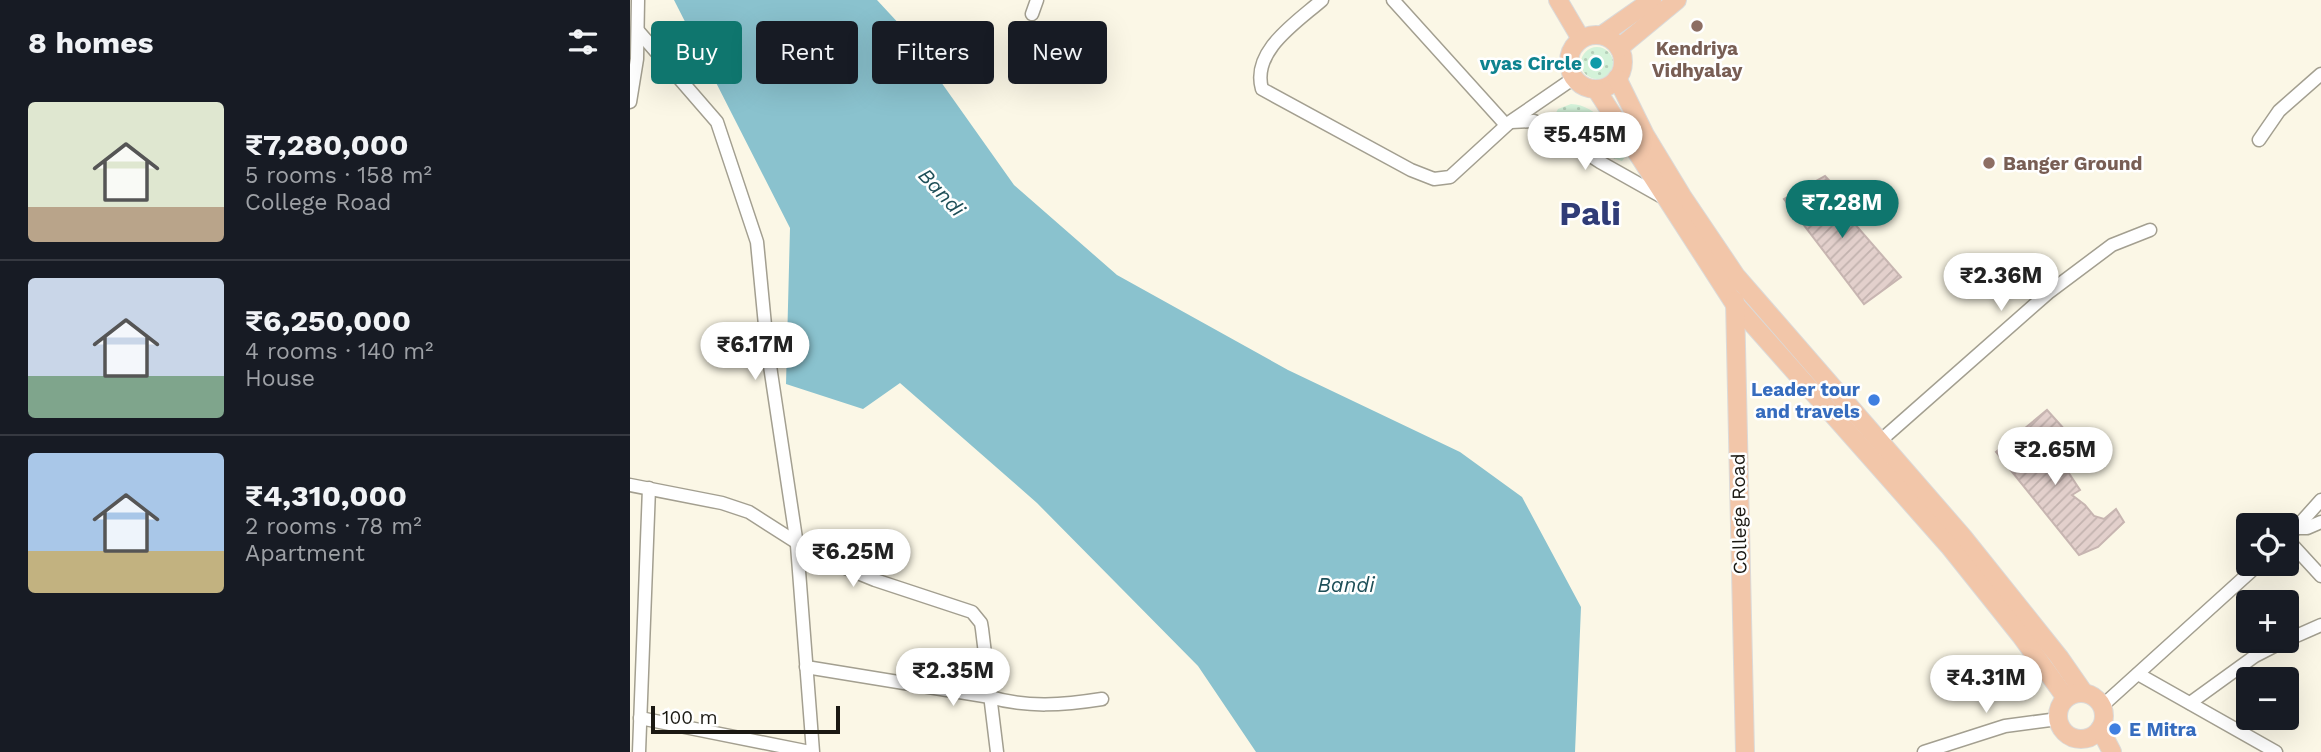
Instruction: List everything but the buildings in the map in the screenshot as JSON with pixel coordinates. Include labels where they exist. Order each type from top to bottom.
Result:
[{"type":"main road","points":[[1558,0],[1581,39]]},
{"type":"main road","points":[[1602,35],[1652,0]]},
{"type":"main road","points":[[1619,48],[1676,0]]},
{"type":"main road","points":[[1602,35],[1619,48],[1623,63],[1617,78],[1605,87],[1588,88],[1570,72],[1571,50],[1581,39],[1602,35]]},
{"type":"main road","points":[[1617,78],[1645,135],[1682,196],[1737,276],[1989,569],[2084,693]]},
{"type":"main road","points":[[1596,89],[1734,303],[1950,547],[2066,698]]},
{"type":"main road","name":"College Road","points":[[1737,276],[1734,303],[1745,752]]},
{"type":"main road","points":[[2094,739],[2103,722],[2102,706],[2091,695],[2084,693],[2066,698],[2061,704],[2058,719],[2065,732],[2072,737],[2094,739],[2112,752]]},
{"type":"street","points":[[630,102],[639,32],[638,0]]},
{"type":"street","points":[[1032,15],[1037,0]]},
{"type":"street","points":[[1321,0],[1278,39],[1268,52],[1258,75],[1262,89],[1411,170],[1434,179],[1450,177],[1508,123],[1574,78]]},
{"type":"street","points":[[1393,0],[1508,123]]},
{"type":"street","points":[[639,32],[717,122],[752,227],[760,260],[767,346],[797,545],[811,752],[640,718]]},
{"type":"street","points":[[2259,140],[2279,111],[2321,74]]},
{"type":"street","points":[[1508,123],[1534,121],[1667,199]]},
{"type":"street","points":[[1880,441],[2048,293],[2112,245],[2150,230]]},
{"type":"street","points":[[630,485],[722,503],[748,512],[821,558],[876,580],[972,612],[982,629],[997,752]]},
{"type":"street","points":[[639,752],[649,488]]},
{"type":"street","points":[[2299,527],[2321,500]]},
{"type":"street","points":[[2299,528],[2307,528],[2321,522]]},
{"type":"street","points":[[2299,551],[2321,576]]},
{"type":"street","points":[[2102,706],[2246,576]]},
{"type":"street","points":[[2299,635],[2321,625]]},
{"type":"street","points":[[2190,704],[2261,653]]},
{"type":"street","points":[[806,667],[990,697],[1009,703],[1058,704],[1102,699]]},
{"type":"street","points":[[2138,674],[2276,752]]},
{"type":"street","points":[[1924,752],[2005,726],[2058,719]]},
{"type":"green space","points":[[1597,47],[1608,52],[1613,63],[1608,74],[1597,79],[1586,74],[1581,63],[1586,52]]},
{"type":"green space","points":[[1571,104],[1589,109],[1604,121],[1629,152],[1622,161],[1552,120],[1558,109]]},
{"type":"water","name":"Bandi","points":[[674,0],[877,0],[896,21],[872,21],[872,84],[942,84],[1014,185],[1117,275],[1288,370],[1460,452],[1522,497],[1581,607],[1575,752],[1256,752],[1198,666],[1037,503],[900,383],[863,409],[786,384],[790,228],[717,84],[742,84],[742,21],[685,21]]},
{"type":"place","name":"Kendriya Vidhyalay","points":[[1697,26]]},
{"type":"place","name":"vyas Circle","points":[[1596,63]]},
{"type":"place","name":"Banger Ground","points":[[1989,163]]},
{"type":"place","name":"Leader tour and travels","points":[[1874,400]]},
{"type":"place","name":"E Mitra","points":[[2115,729]]},
{"type":"district","name":"Pali","points":[[1590,213]]}]
